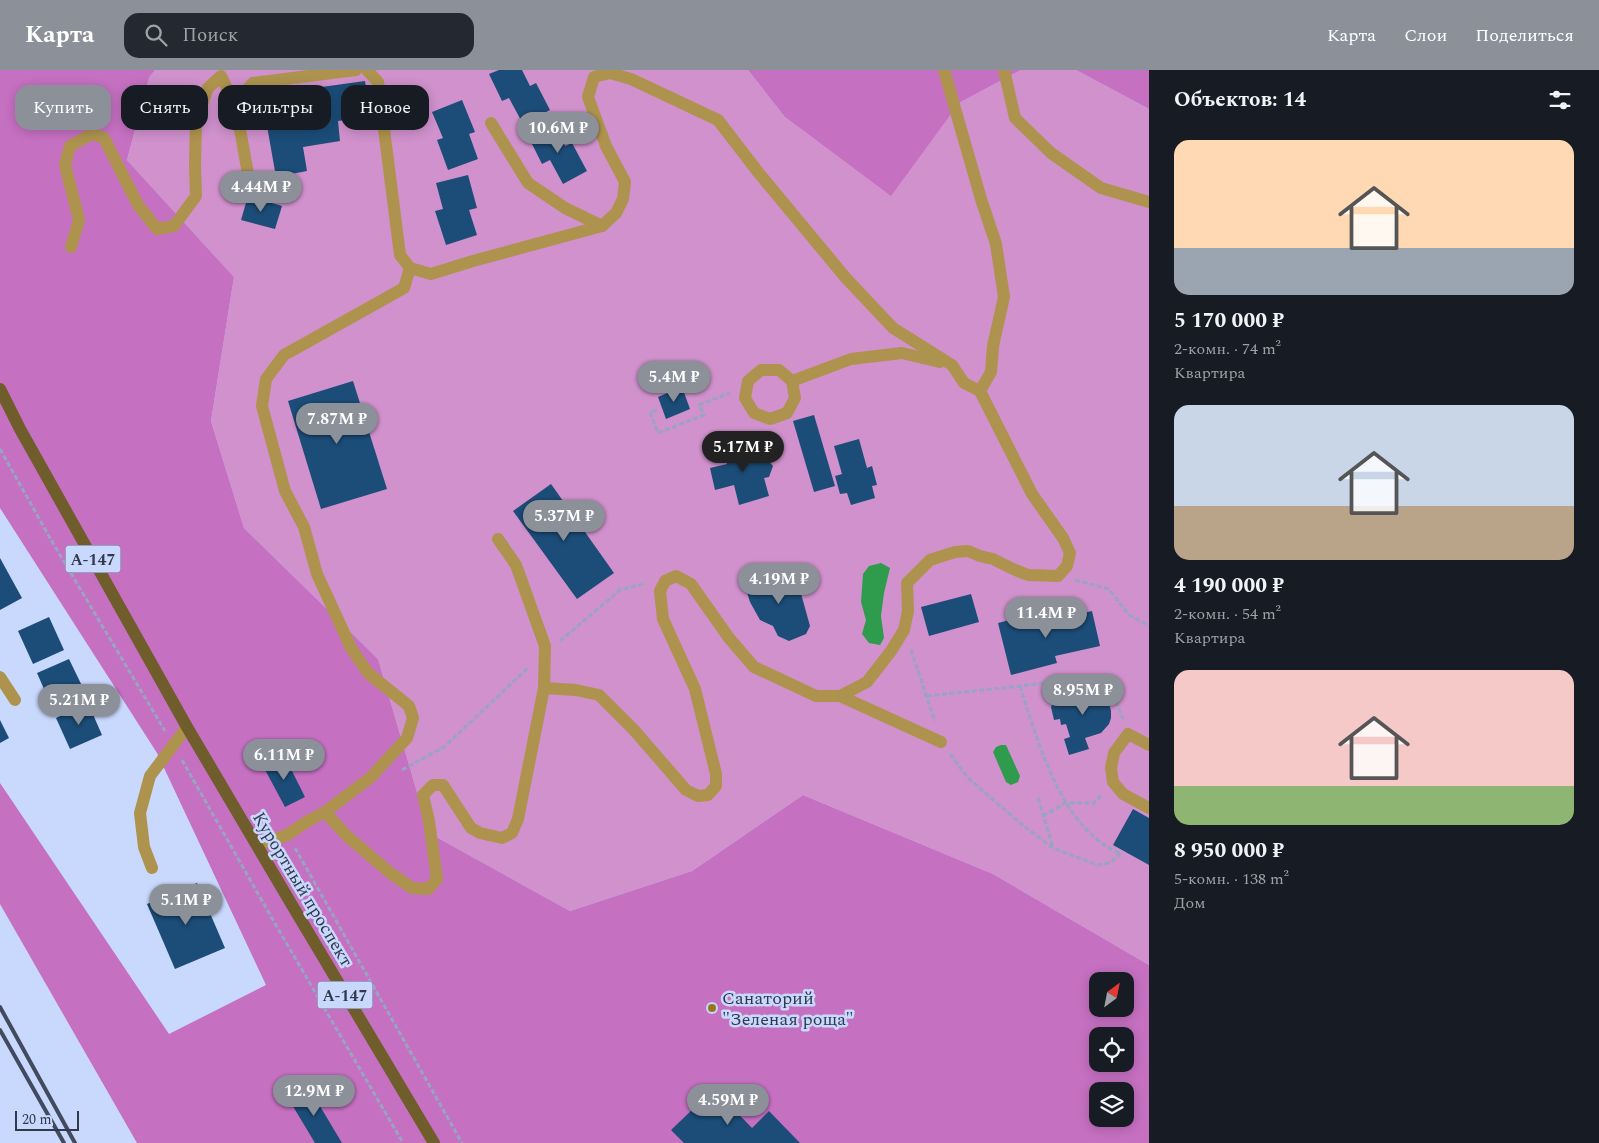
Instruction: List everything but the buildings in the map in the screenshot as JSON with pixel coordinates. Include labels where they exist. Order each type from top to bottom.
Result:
[{"type":"main road","name":"Курортный проспект","points":[[0,389],[20,429],[188,727],[434,1143]]},
{"type":"lane","points":[[251,85],[253,83],[356,70]]},
{"type":"lane","points":[[367,70],[378,82],[400,255],[410,268],[431,274],[602,226],[616,213],[623,199],[625,182],[606,146],[588,97],[594,77],[610,73],[631,78],[718,120],[758,172],[846,277],[893,328],[952,365],[964,383],[980,391],[1032,494],[1063,538],[1070,553],[1067,566],[1058,576],[1028,575],[993,559],[968,551],[955,552],[930,560],[907,583],[908,611],[904,630],[891,651],[867,682],[840,696]]},
{"type":"lane","points":[[944,70],[996,244],[1004,297],[993,346],[991,372],[980,391]]},
{"type":"lane","points":[[1004,70],[1015,118],[1051,153],[1101,188],[1149,202]]},
{"type":"lane","points":[[71,247],[79,220],[65,165],[70,146],[92,134],[104,138],[138,205],[157,229],[174,226],[196,196],[196,121],[208,88],[221,76],[225,85]]},
{"type":"lane","points":[[491,123],[528,184],[565,208],[602,226]]},
{"type":"lane","points":[[240,130],[250,185]]},
{"type":"lane","points":[[257,846],[287,835],[325,812],[370,778],[407,738],[413,718],[410,706],[368,673],[351,648],[317,574],[304,527],[285,491],[262,406],[266,379],[284,355],[404,288],[410,268]]},
{"type":"lane","points":[[792,381],[851,359],[902,352],[952,365]]},
{"type":"lane","points":[[761,370],[779,370],[792,381],[795,398],[786,413],[770,419],[754,413],[745,398],[748,381],[761,370]]},
{"type":"lane","points":[[325,812],[346,835],[389,872],[412,888],[428,889],[438,879],[423,795],[432,785],[443,785],[471,828],[480,833],[502,838],[512,833],[520,810],[544,688],[545,646],[516,565],[498,539]]},
{"type":"lane","points":[[544,688],[576,690],[599,695],[634,730],[686,790],[698,796],[708,795],[716,786],[716,774],[695,688],[663,619],[660,591],[665,581],[676,576],[691,584],[729,638],[754,667],[816,696],[840,696],[941,742]]},
{"type":"lane","points":[[0,677],[15,700]]},
{"type":"lane","points":[[152,868],[144,847],[140,813],[150,776],[188,727]]},
{"type":"lane","points":[[1149,745],[1128,734],[1114,753],[1110,768],[1113,782],[1123,794],[1149,808]]},
{"type":"path","points":[[657,410],[650,412],[658,433],[704,415],[699,405],[747,387]]},
{"type":"path","points":[[0,449],[59,553],[174,744],[403,1143]]},
{"type":"path","points":[[1058,576],[1108,589],[1128,614],[1149,626]]},
{"type":"path","points":[[401,770],[444,747],[545,653],[620,590],[648,583]]},
{"type":"path","points":[[904,630],[941,742],[968,778],[1020,823],[1053,848],[1097,865],[1110,863],[1121,853],[1095,837],[1084,827],[1065,803],[1038,743],[1020,686]]},
{"type":"path","points":[[927,696],[1091,676],[1105,683],[1112,691],[1128,734]]},
{"type":"path","points":[[1044,816],[1065,803],[1094,803],[1113,782]]},
{"type":"path","points":[[1038,798],[1053,848]]},
{"type":"path","points":[[287,835],[462,1143]]},
{"type":"shaded area","points":[[0,70],[155,70],[149,78],[147,85],[121,85],[121,130],[135,130],[127,160],[234,277],[211,421],[244,528],[378,659],[429,833],[570,911],[692,871],[803,795],[993,874],[1149,965],[1149,1143],[137,1143],[0,904],[0,783],[169,1034],[266,985],[157,753],[0,508]]},
{"type":"shaded area","points":[[155,70],[748,70],[784,116],[959,103],[1021,70],[1076,70],[1149,109],[1149,965],[993,874],[803,795],[692,871],[570,911],[429,833],[378,659],[244,528],[211,421],[234,277],[127,160],[135,130],[208,130],[208,85],[147,85],[149,78]]},
{"type":"shaded area","points":[[748,70],[1021,70],[959,103],[891,196],[784,116]]},
{"type":"shaded area","points":[[1076,70],[1149,70],[1149,109]]},
{"type":"shaded area","points":[[881,563],[890,568],[881,616],[884,638],[880,645],[869,643],[862,634],[866,620],[861,602],[863,574],[869,566]]},
{"type":"shaded area","points":[[1006,745],[1020,776],[1018,782],[1011,785],[1006,782],[993,752],[996,747]]},
{"type":"railway","points":[[0,1007],[75,1143]]},
{"type":"railway","points":[[0,1030],[64,1143]]},
{"type":"place","name":"Санаторий \"Зеленая роща\"","points":[[712,1008]]}]
